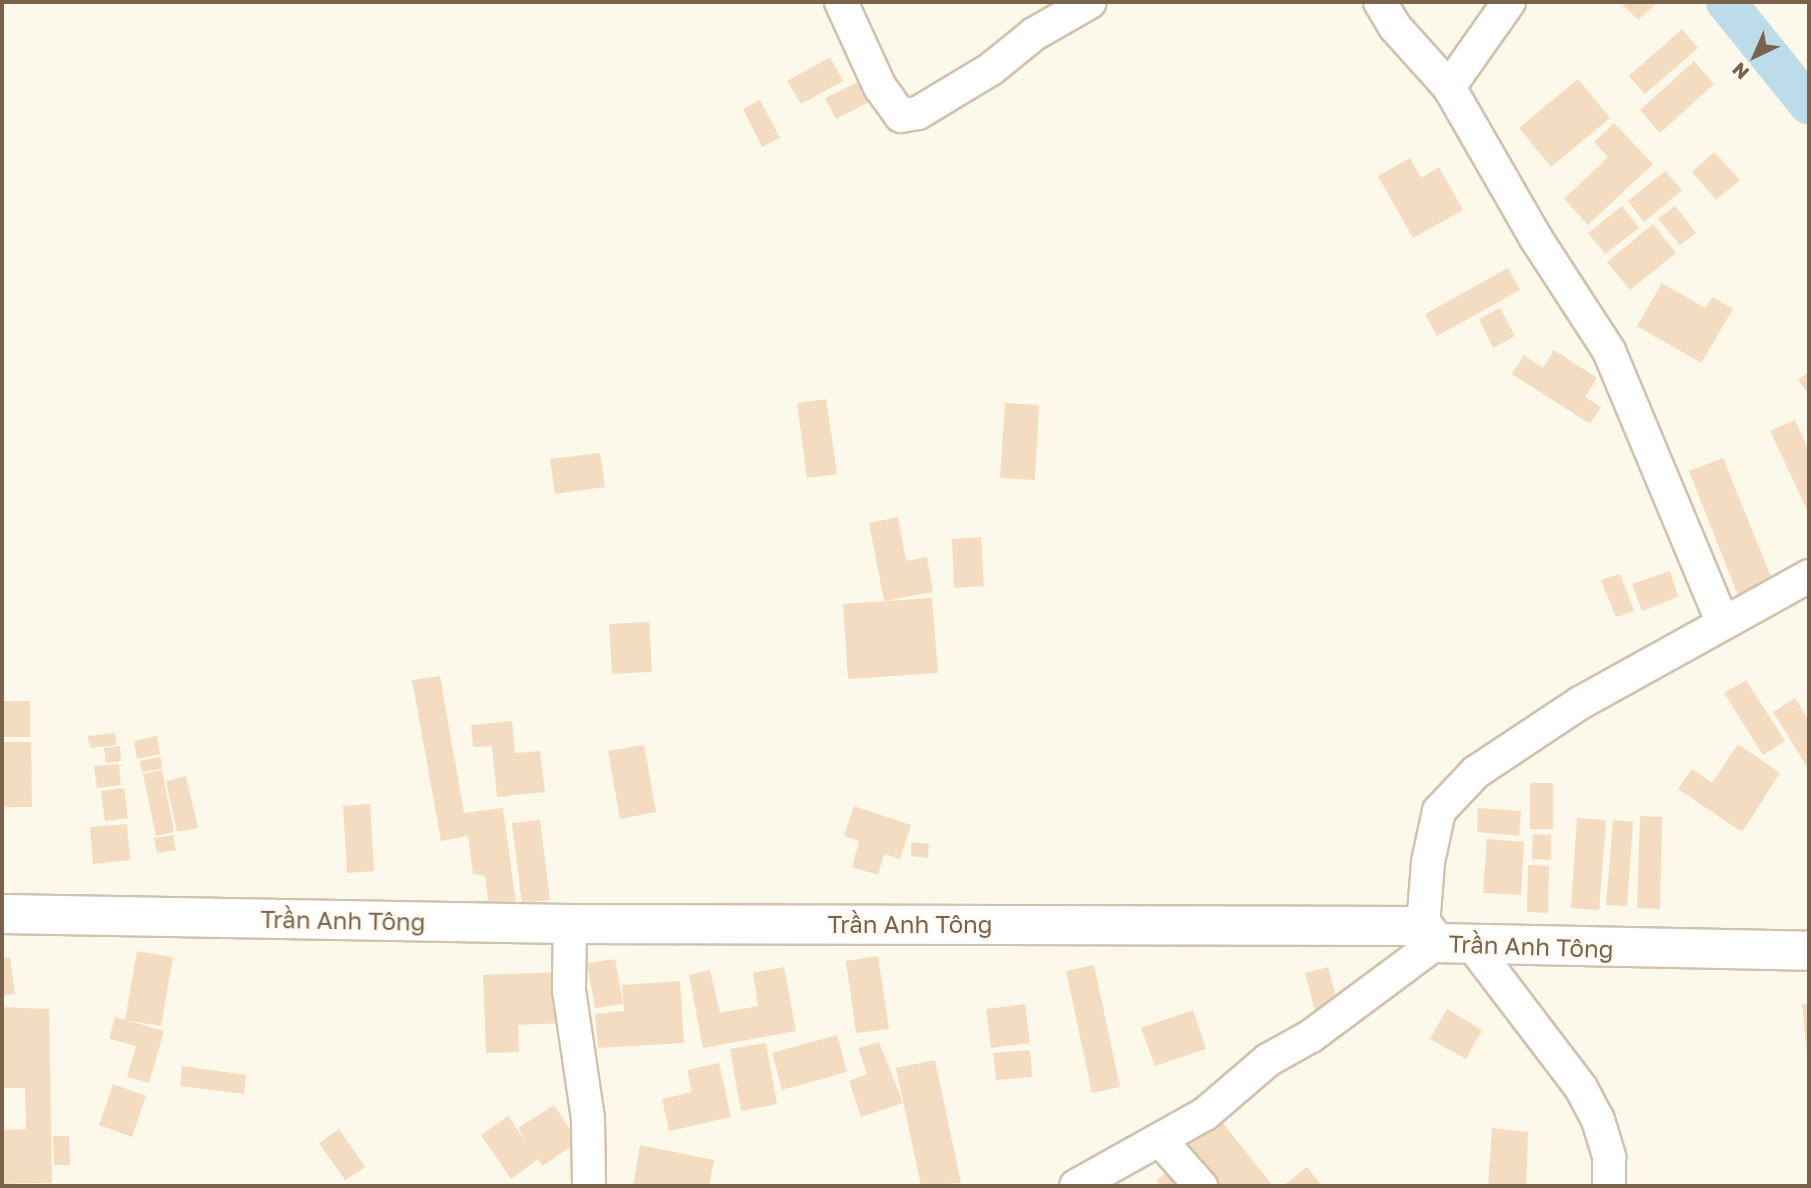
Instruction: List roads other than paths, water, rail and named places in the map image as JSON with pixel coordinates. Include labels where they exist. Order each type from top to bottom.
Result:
[{"type":"street","points":[[841,2],[880,87],[901,116],[918,113],[981,76],[1034,34],[1090,2]]},
{"type":"street","points":[[1380,2],[1395,27],[1449,87],[1537,240],[1609,351],[1723,623]]},
{"type":"street","points":[[1449,87],[1509,2]]},
{"type":"street","points":[[1609,1186],[1609,1157],[1598,1120],[1581,1088],[1444,938],[1428,862],[1439,811],[1476,772],[1580,703],[1809,576]]},
{"type":"street","name":"Trần Anh Tông","points":[[2,915],[1444,938],[1809,951]]},
{"type":"street","points":[[570,924],[569,990],[588,1119],[589,1186]]},
{"type":"street","points":[[1076,1186],[1205,1114],[1268,1060],[1311,1036],[1444,938]]},
{"type":"street","points":[[1160,1140],[1201,1186]]},
{"type":"waterway","points":[[1726,2],[1809,105]]}]
